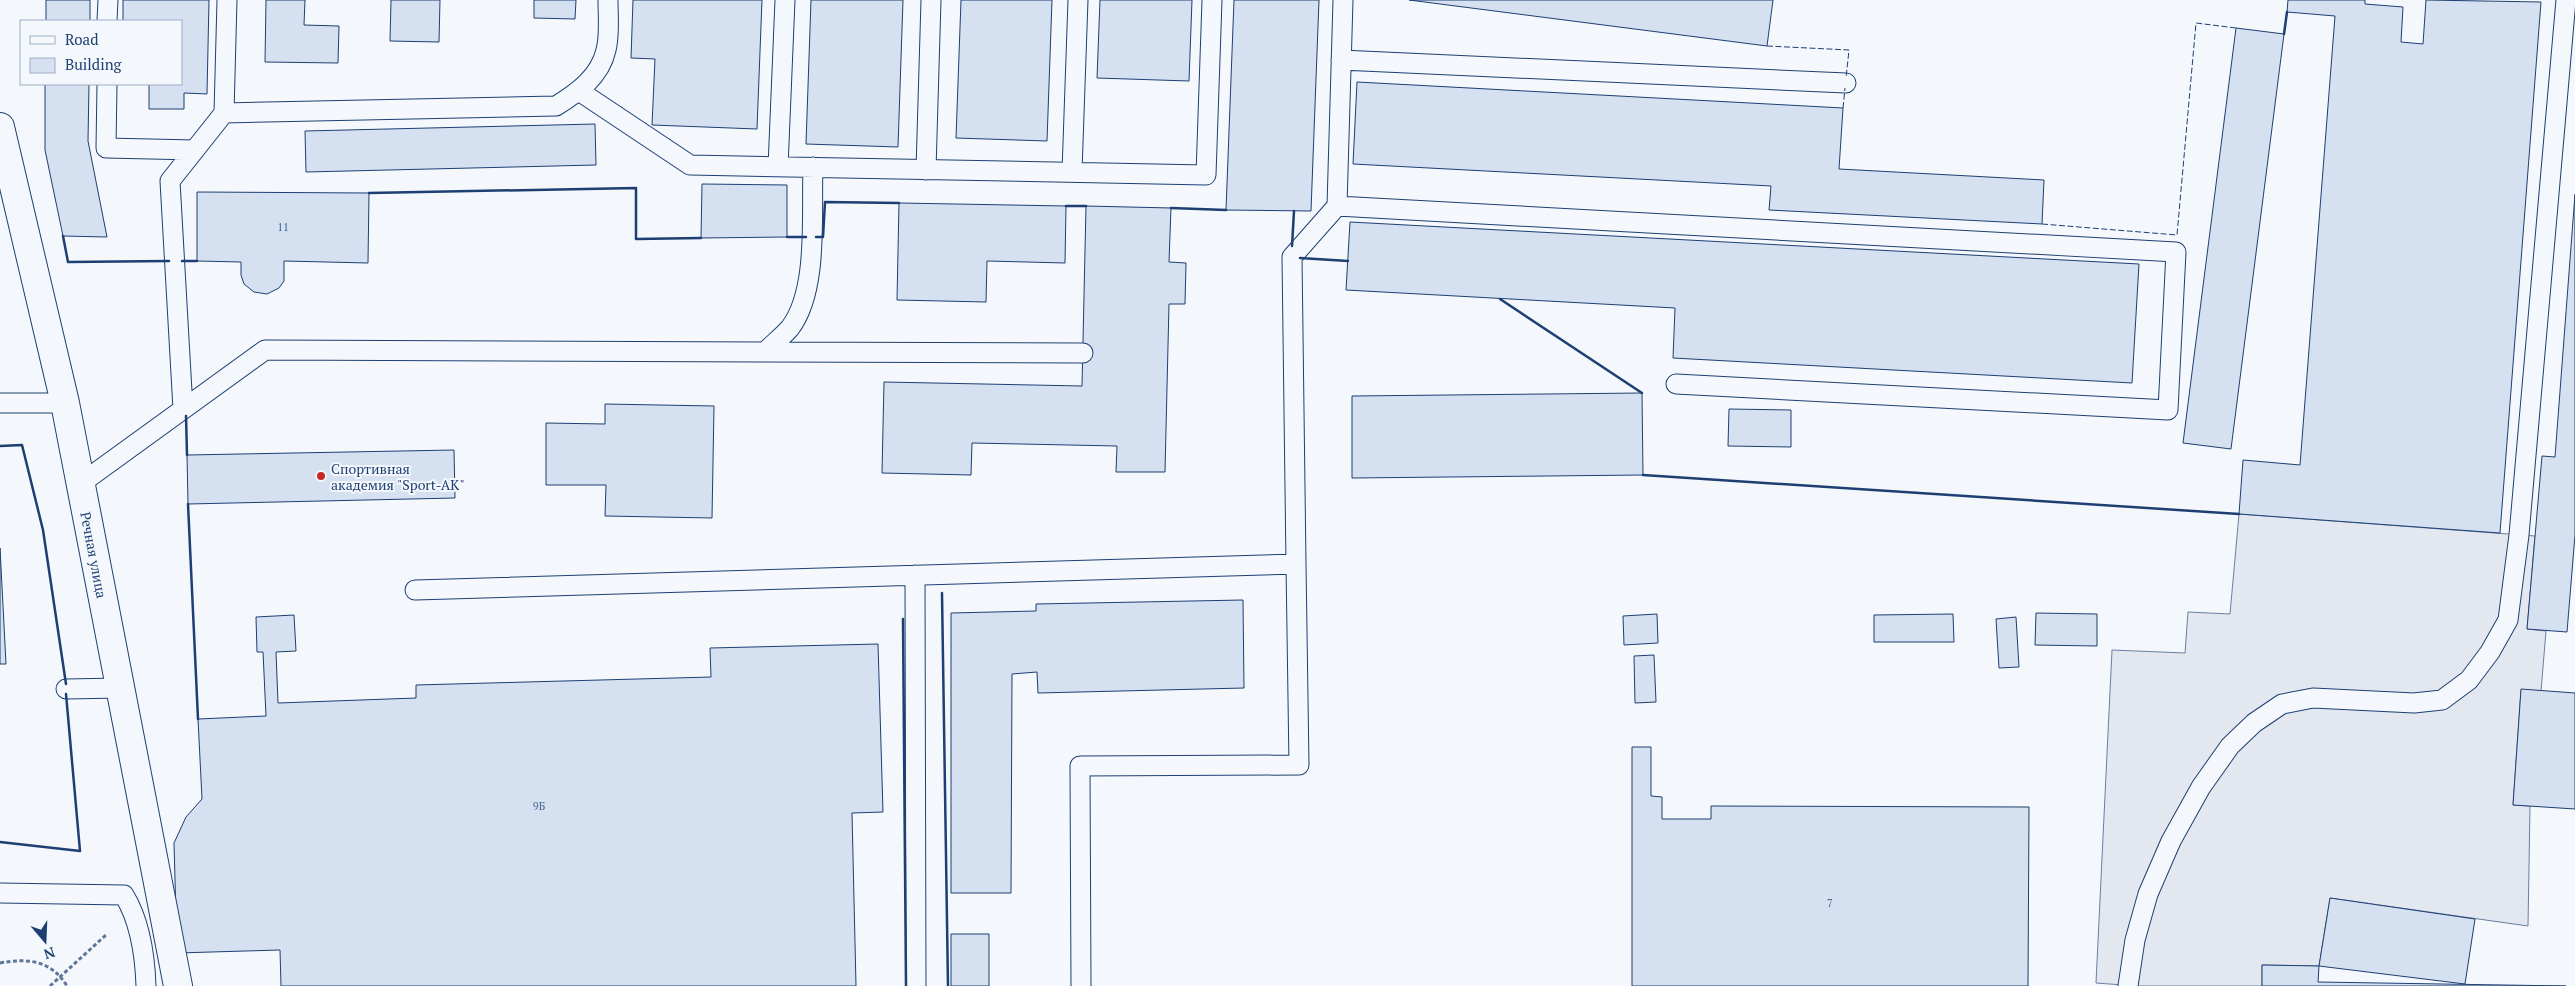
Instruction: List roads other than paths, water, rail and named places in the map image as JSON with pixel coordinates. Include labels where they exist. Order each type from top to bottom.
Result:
[{"type":"street","name":"Речная улица","points":[[0,127],[65,403],[178,986]]},
{"type":"lane","points":[[107,20],[108,0]]},
{"type":"lane","points":[[184,409],[170,181],[224,113],[227,0]]},
{"type":"lane","points":[[224,113],[556,106],[579,91],[596,73],[606,50],[608,0]]},
{"type":"lane","points":[[778,167],[785,0]]},
{"type":"lane","points":[[926,170],[932,0]]},
{"type":"lane","points":[[1072,172],[1078,0]]},
{"type":"lane","points":[[579,91],[690,164],[1206,175],[1212,0]]},
{"type":"lane","points":[[1082,986],[1080,766],[1299,765],[1292,257],[1337,206],[1343,0]]},
{"type":"lane","points":[[2128,986],[2135,940],[2148,894],[2171,841],[2201,787],[2230,746],[2248,729],[2282,704],[2312,698],[2414,703],[2442,700],[2469,680],[2490,652],[2508,620],[2519,535],[2566,0]]},
{"type":"lane","points":[[1341,60],[1846,83]]},
{"type":"lane","points":[[107,85],[106,148],[195,150]]},
{"type":"lane","points":[[765,352],[790,327],[800,307],[807,286],[812,167]]},
{"type":"lane","points":[[1337,206],[2176,252],[2168,410],[1676,384]]},
{"type":"lane","points":[[80,484],[265,350],[1083,353]]},
{"type":"lane","points":[[0,403],[65,403]]},
{"type":"lane","points":[[415,590],[1296,564]]},
{"type":"lane","points":[[915,575],[916,986]]},
{"type":"lane","points":[[66,689],[120,688]]},
{"type":"lane","points":[[0,893],[124,895],[134,910],[146,969],[146,986]]},
{"type":"place","name":"Спортивная академия \"Sport-AK\"","points":[[321,476]]}]
